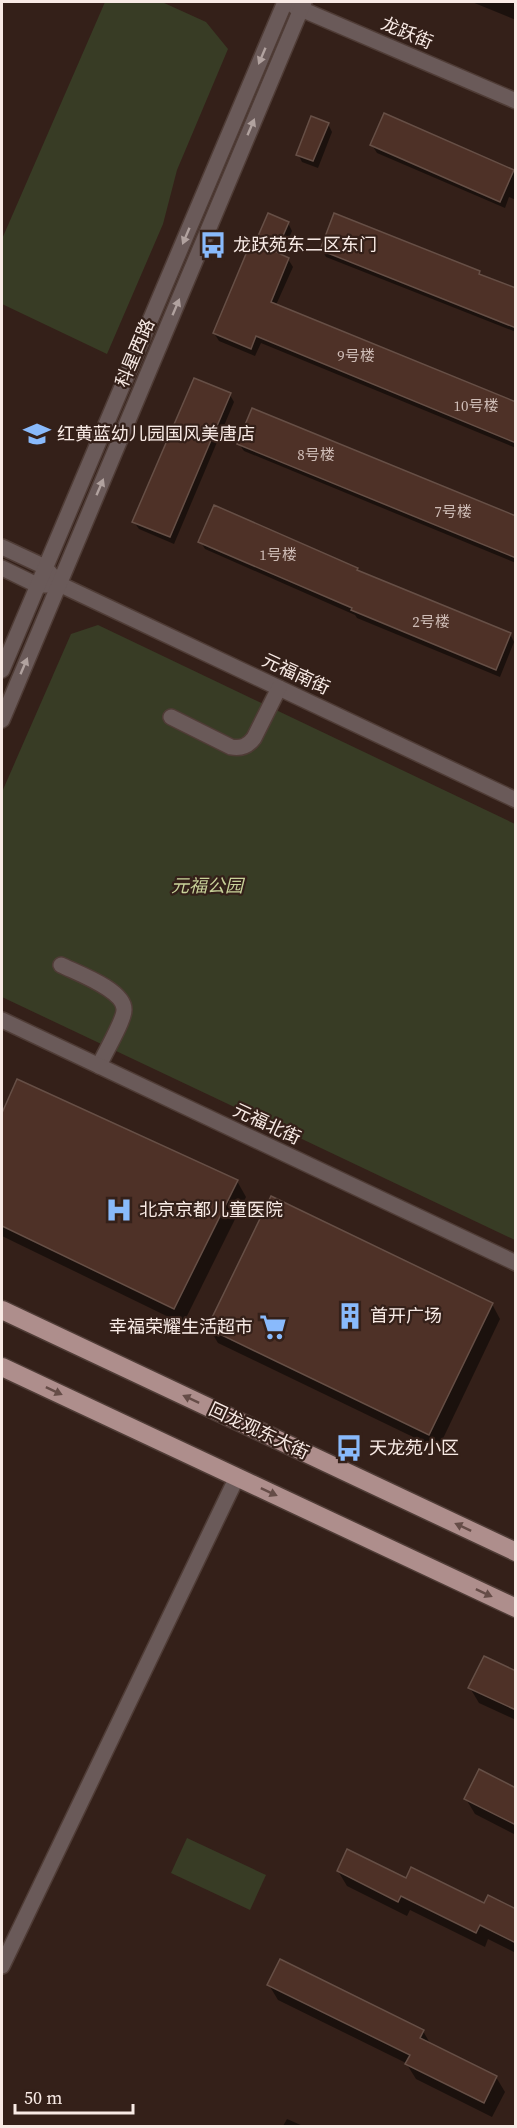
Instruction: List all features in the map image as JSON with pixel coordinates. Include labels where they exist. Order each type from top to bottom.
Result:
[{"type":"main road","name":"回龙观东大街","points":[[2,1310],[516,1552]]},
{"type":"main road","points":[[2,1366],[516,1608]]},
{"type":"street","name":"龙跃街","points":[[284,2],[303,5],[516,101]]},
{"type":"street","name":"科星西路","points":[[2,670],[284,2]]},
{"type":"street","name":"科星西路","points":[[2,720],[303,5]]},
{"type":"street","name":"元福南街","points":[[2,547],[45,567],[59,584],[516,800]]},
{"type":"street","name":"元福南街","points":[[2,568],[37,585],[59,584]]},
{"type":"street","points":[[171,717],[231,747],[240,748],[254,738],[279,688]]},
{"type":"street","points":[[61,964],[115,992],[123,1002],[123,1015],[99,1066]]},
{"type":"street","name":"元福北街","points":[[2,1020],[516,1263]]},
{"type":"street","points":[[2,1966],[237,1477]]},
{"type":"green space","points":[[105,2],[162,2],[206,22],[228,49],[177,170],[163,224],[107,354],[2,304],[2,239]]},
{"type":"green space","name":"元福公园","points":[[98,625],[515,824],[515,1240],[2,997],[2,792],[71,634]]},
{"type":"green space","points":[[187,1838],[266,1875],[250,1910],[171,1873]]},
{"type":"building","points":[[384,113],[514,170],[500,202],[370,145]]},
{"type":"building","points":[[311,116],[329,123],[313,161],[296,155]]},
{"type":"building","points":[[268,213],[289,222],[276,252],[289,258],[271,302],[516,402],[516,443],[256,336],[251,349],[213,333],[251,242],[255,243]]},
{"type":"building","points":[[334,213],[480,271],[479,274],[516,288],[516,328],[320,250]]},
{"type":"building","points":[[194,378],[231,393],[170,537],[132,522]]},
{"type":"building","points":[[252,408],[516,516],[516,558],[237,444]]},
{"type":"building","points":[[214,505],[358,568],[357,570],[511,633],[496,670],[351,610],[352,608],[198,542]]},
{"type":"building","name":"北京京都儿童医院","points":[[17,1079],[238,1180],[174,1309],[2,1226],[2,1113]]},
{"type":"building","name":"首开广场","points":[[271,1196],[493,1303],[429,1435],[207,1328]]},
{"type":"building","points":[[484,1656],[516,1671],[516,1710],[468,1688]]},
{"type":"building","points":[[479,1769],[516,1788],[516,1825],[464,1799]]},
{"type":"building","points":[[347,1849],[406,1878],[411,1867],[484,1903],[488,1895],[516,1909],[516,1943],[480,1925],[476,1933],[401,1896],[398,1902],[337,1871]]},
{"type":"building","points":[[280,1959],[424,2030],[420,2038],[497,2076],[484,2103],[405,2064],[410,2055],[267,1985]]},
{"type":"place","name":"龙跃苑东二区东门","points":[[213,245]]},
{"type":"place","name":"红黄蓝幼儿园国风美唐店","points":[[37,434]]},
{"type":"place","name":"北京京都儿童医院","points":[[119,1210]]},
{"type":"place","name":"首开广场","points":[[350,1316]]},
{"type":"place","name":"幸福荣耀生活超市","points":[[273,1327]]},
{"type":"place","name":"天龙苑小区","points":[[349,1448]]}]
